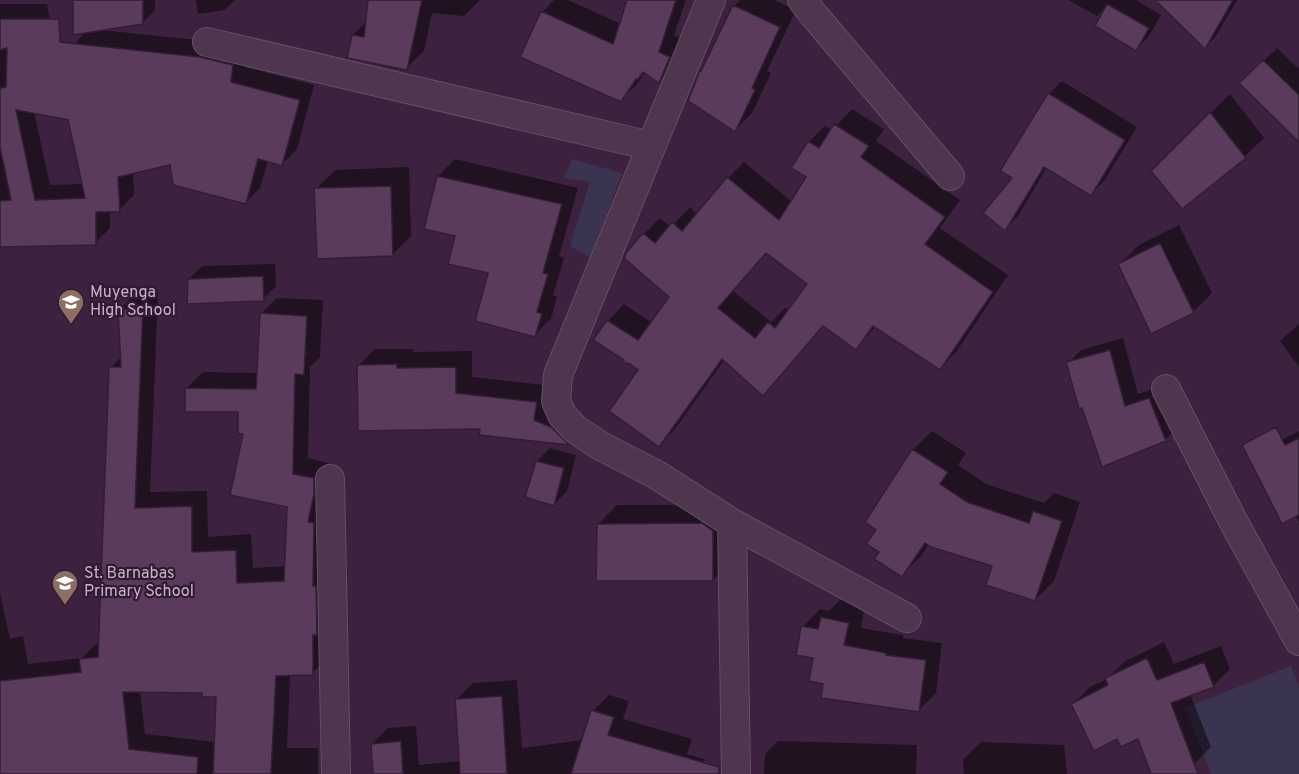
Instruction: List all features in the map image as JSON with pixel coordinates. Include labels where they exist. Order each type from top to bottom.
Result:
[{"type":"street","points":[[711,0],[558,375],[556,401],[562,415],[576,429],[599,445],[657,475],[732,523],[907,618]]},
{"type":"street","points":[[802,0],[950,176]]},
{"type":"street","points":[[207,42],[651,146]]},
{"type":"street","points":[[1166,389],[1232,519],[1299,641]]},
{"type":"street","points":[[330,479],[336,774]]},
{"type":"street","points":[[732,523],[736,774]]},
{"type":"shaded area","points":[[572,159],[622,173],[591,258],[570,246],[590,182],[564,178]]},
{"type":"shaded area","points":[[1291,666],[1299,686],[1299,774],[1211,774],[1185,708]]},
{"type":"building","points":[[73,0],[143,0],[143,24],[73,35]]},
{"type":"building","points":[[368,0],[422,0],[407,70],[347,58],[352,35],[364,37]]},
{"type":"building","points":[[627,0],[676,0],[659,52],[670,57],[659,83],[643,72],[621,102],[520,57],[541,11],[613,44]]},
{"type":"building","points":[[1155,0],[1233,0],[1205,49]]},
{"type":"building","points":[[1107,4],[1149,28],[1136,51],[1095,26]]},
{"type":"building","points":[[733,5],[780,27],[752,88],[755,90],[735,132],[688,101],[700,70]]},
{"type":"building","points":[[0,19],[59,19],[60,42],[200,57],[233,65],[231,82],[300,100],[282,166],[258,159],[246,204],[173,185],[170,165],[118,177],[120,212],[96,212],[96,245],[0,247],[0,201],[11,200],[0,147],[0,88],[6,87],[7,48],[0,50]],"holes":[[[16,110],[68,120],[85,198],[35,200]]]},
{"type":"building","points":[[1263,60],[1299,95],[1299,142],[1239,83]]},
{"type":"building","points":[[1048,93],[1125,140],[1091,196],[1044,167],[1005,231],[983,213],[1012,178],[1000,171]]},
{"type":"building","points":[[1210,112],[1246,158],[1182,209],[1151,171]]},
{"type":"building","points":[[834,124],[869,146],[861,157],[945,217],[925,244],[993,292],[940,370],[873,326],[856,350],[823,326],[763,396],[722,359],[659,447],[609,411],[638,370],[593,340],[607,320],[638,340],[669,297],[624,258],[626,253],[643,233],[655,243],[672,222],[682,231],[727,177],[779,220],[806,177],[791,168],[808,141],[819,148]],"holes":[[[766,253],[807,284],[775,328],[768,322],[755,338],[718,308]]]},
{"type":"building","points":[[437,176],[562,204],[543,273],[548,274],[537,312],[542,314],[535,337],[475,321],[488,273],[448,264],[455,236],[424,229]]},
{"type":"building","points":[[391,186],[393,256],[317,259],[314,188]]},
{"type":"building","points":[[1160,243],[1194,313],[1151,334],[1118,264]]},
{"type":"building","points":[[263,276],[264,301],[187,304],[188,279]]},
{"type":"building","points":[[143,308],[135,508],[192,506],[192,552],[236,550],[237,583],[284,581],[287,507],[230,495],[243,434],[238,434],[238,412],[185,412],[185,388],[256,389],[260,313],[307,316],[304,375],[295,374],[293,474],[314,478],[314,494],[308,522],[314,523],[313,586],[316,586],[317,635],[313,635],[313,675],[276,676],[271,774],[213,774],[216,697],[202,697],[202,693],[123,692],[129,749],[198,757],[197,774],[0,774],[0,681],[81,672],[79,659],[98,657],[109,367],[121,367],[118,310]]},
{"type":"building","points":[[1110,350],[1125,406],[1149,398],[1166,441],[1102,467],[1082,408],[1079,409],[1066,362]]},
{"type":"building","points":[[397,364],[397,368],[456,367],[456,393],[537,402],[534,420],[551,427],[569,445],[479,435],[480,429],[358,431],[357,365]]},
{"type":"building","points":[[1276,427],[1285,445],[1299,438],[1299,515],[1282,524],[1242,445]]},
{"type":"building","points":[[912,449],[948,472],[940,484],[967,502],[1029,523],[1033,511],[1062,521],[1035,601],[986,585],[992,566],[931,547],[925,543],[902,577],[874,559],[879,552],[866,544],[876,530],[865,522]]},
{"type":"building","points":[[536,461],[564,468],[554,506],[525,497]]},
{"type":"building","points":[[702,523],[713,531],[713,581],[596,581],[597,524]]},
{"type":"building","points":[[821,617],[849,623],[844,645],[886,653],[886,655],[926,660],[919,712],[821,698],[823,684],[809,681],[813,658],[796,655],[801,626],[818,629]]},
{"type":"building","points":[[1147,658],[1157,680],[1204,662],[1214,687],[1171,703],[1198,774],[1151,774],[1138,739],[1121,747],[1117,739],[1094,751],[1071,704],[1108,685],[1105,678]]},
{"type":"building","points":[[502,696],[507,774],[460,774],[455,699]]},
{"type":"building","points":[[591,710],[614,717],[608,735],[719,767],[719,774],[571,774]]},
{"type":"building","points":[[401,741],[403,774],[373,774],[371,744]]},
{"type":"place","name":"Muyenga High School","points":[[71,325]]},
{"type":"place","name":"St. Barnabas Primary School","points":[[65,606]]}]
